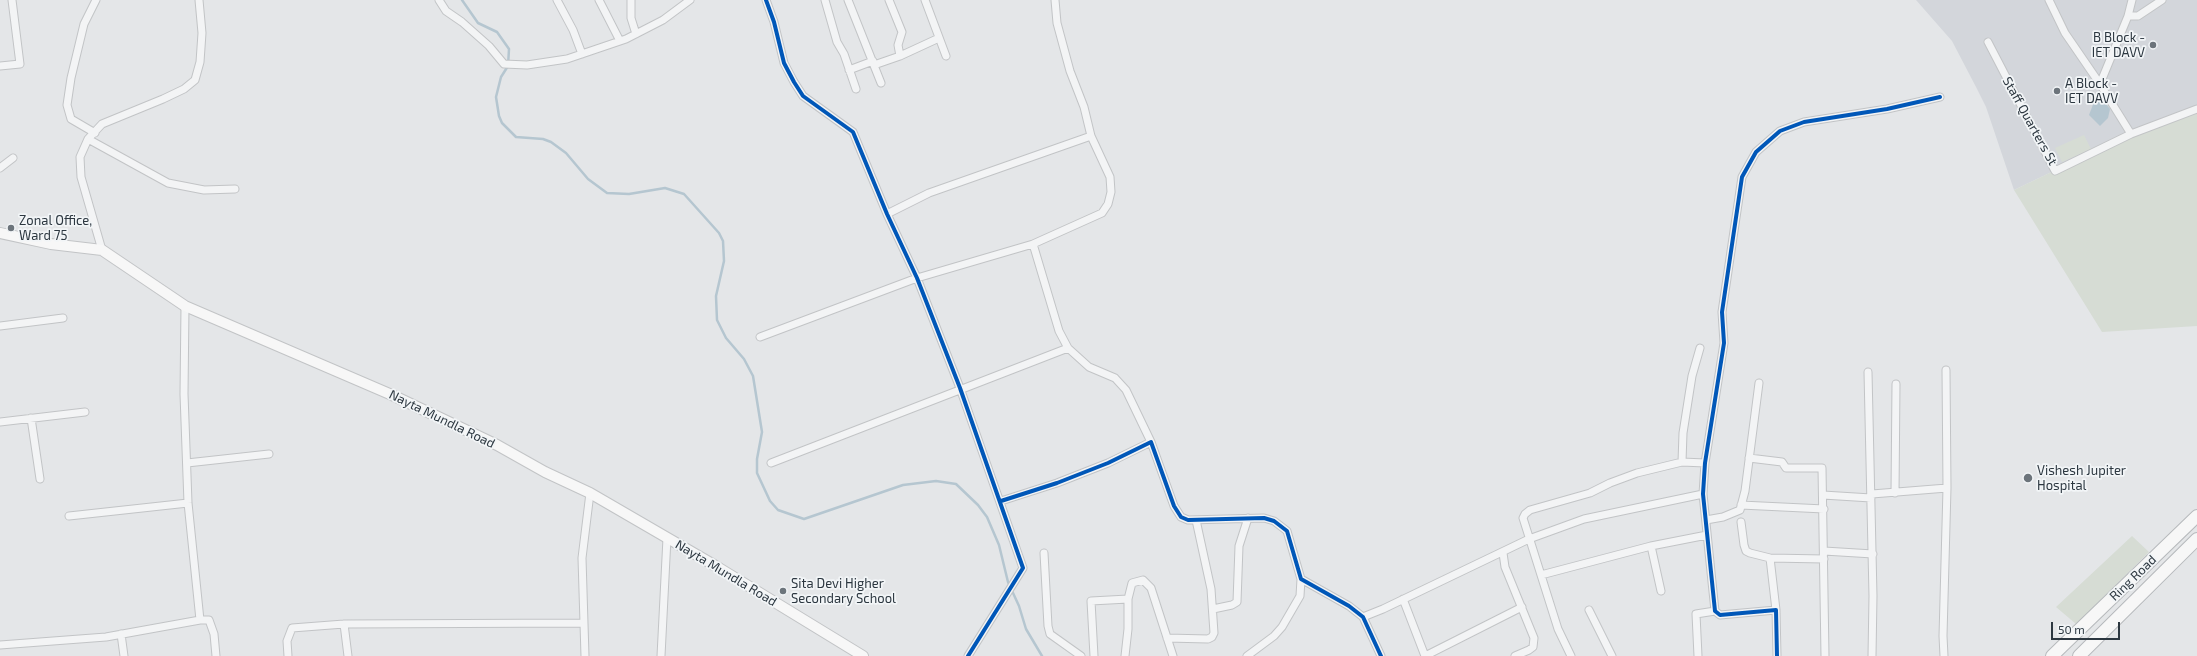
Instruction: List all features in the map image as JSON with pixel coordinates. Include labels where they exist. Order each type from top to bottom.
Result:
[{"type":"highway","name":"Ring Road","points":[[2052,656],[2197,516]]},
{"type":"highway","name":"Ring Road","points":[[2079,656],[2197,539]]},
{"type":"main road","name":"Nayta Mundla Road","points":[[0,233],[51,244],[102,250],[185,306],[392,395],[497,446],[544,472],[590,493],[863,656]]},
{"type":"street","points":[[0,66],[20,64],[12,0]]},
{"type":"street","points":[[95,133],[71,120],[67,105],[71,78],[84,24],[96,0]]},
{"type":"street","points":[[102,250],[81,177],[80,157],[87,142],[102,124],[163,99],[184,89],[195,80],[200,62],[202,33],[199,0]]},
{"type":"street","points":[[439,0],[446,11],[462,22],[508,64],[527,65],[567,59],[620,41],[663,20],[690,0]]},
{"type":"street","points":[[557,0],[573,30],[582,54]]},
{"type":"street","points":[[599,0],[620,41]]},
{"type":"street","points":[[632,0],[631,18],[636,34]]},
{"type":"street","points":[[766,0],[770,7],[784,63],[803,96],[853,132],[887,214],[917,278],[960,388],[1023,568],[968,656]]},
{"type":"street","points":[[825,0],[837,42],[856,89]]},
{"type":"street","points":[[848,0],[881,83]]},
{"type":"street","points":[[889,0],[902,32],[898,45],[900,56]]},
{"type":"street","points":[[925,0],[946,56]]},
{"type":"street","points":[[760,337],[917,278],[1032,244],[1102,213],[1108,204],[1111,192],[1110,177],[1091,136],[1084,107],[1070,71],[1057,23],[1055,0]]},
{"type":"street","points":[[2049,0],[2064,34],[2100,84],[2131,134],[2197,109]]},
{"type":"street","points":[[2100,84],[2128,16],[2132,0]]},
{"type":"street","points":[[2128,16],[2138,16],[2162,0]]},
{"type":"street","points":[[849,70],[900,56],[939,38]]},
{"type":"street","name":"Staff Quarters St","points":[[1988,42],[2055,170],[2131,134]]},
{"type":"street","points":[[1776,610],[1720,615],[1715,611],[1703,494],[1705,463],[1724,343],[1722,312],[1742,177],[1756,152],[1780,131],[1804,122],[1887,109],[1940,97]]},
{"type":"street","points":[[887,214],[928,193],[1091,136]]},
{"type":"street","points":[[87,142],[168,183],[204,190],[235,189]]},
{"type":"street","points":[[0,168],[13,158]]},
{"type":"street","points":[[1032,244],[1059,331],[1068,348],[1089,367],[1115,378],[1126,390],[1151,442],[1174,506],[1181,516],[1188,520],[1264,518],[1274,521],[1287,531],[1301,580],[1300,593],[1295,607],[1274,636],[1247,656]]},
{"type":"street","points":[[185,306],[184,394],[188,503],[200,620]]},
{"type":"street","points":[[0,326],[63,318]]},
{"type":"street","points":[[771,463],[960,388],[1068,348]]},
{"type":"street","points":[[1682,462],[1684,433],[1692,376],[1700,348]]},
{"type":"street","points":[[1944,656],[1943,636],[1947,488],[1946,370]]},
{"type":"street","points":[[1868,372],[1872,496],[1872,656]]},
{"type":"street","points":[[1706,520],[1723,517],[1740,510],[1749,458],[1759,383]]},
{"type":"street","points":[[1895,493],[1896,384]]},
{"type":"street","points":[[0,422],[85,412]]},
{"type":"street","points":[[31,418],[40,479]]},
{"type":"street","points":[[1000,501],[1057,483],[1108,463],[1151,442]]},
{"type":"street","points":[[187,462],[270,454]]},
{"type":"street","points":[[1749,458],[1782,462],[1786,468],[1822,468],[1824,509],[1824,656]]},
{"type":"street","points":[[1571,656],[1558,629],[1523,518],[1530,510],[1590,493],[1610,482],[1682,462],[1705,463]]},
{"type":"street","points":[[1823,495],[1872,496],[1947,488]]},
{"type":"street","points":[[585,656],[582,558],[590,493]]},
{"type":"street","points":[[1359,614],[1403,599],[1503,553],[1529,539],[1584,519],[1703,494]]},
{"type":"street","points":[[68,516],[188,503]]},
{"type":"street","points":[[1741,505],[1824,509]]},
{"type":"street","points":[[1213,609],[1232,605],[1237,602],[1239,546],[1248,518]]},
{"type":"street","points":[[1167,638],[1208,639],[1212,637],[1214,633],[1213,609],[1196,520]]},
{"type":"street","points":[[1740,522],[1746,551],[1770,558],[1872,554]]},
{"type":"street","points":[[1541,575],[1651,546],[1707,535]]},
{"type":"street","points":[[661,656],[667,538]]},
{"type":"street","points":[[1651,546],[1661,591]]},
{"type":"street","points":[[1044,553],[1048,626],[1050,634],[1081,656]]},
{"type":"street","points":[[1503,553],[1505,566],[1522,607],[1534,643],[1529,650],[1515,656]]},
{"type":"street","points":[[1770,558],[1776,610],[1777,656]]},
{"type":"street","points":[[1125,656],[1128,629],[1128,599],[1132,583],[1143,580],[1148,583],[1173,656]]},
{"type":"street","points":[[1301,580],[1359,614],[1381,656]]},
{"type":"street","points":[[1094,656],[1091,601],[1128,599]]},
{"type":"street","points":[[1403,599],[1425,656],[1522,607]]},
{"type":"street","points":[[1589,610],[1612,656]]},
{"type":"street","points":[[1698,656],[1696,614],[1715,611]]},
{"type":"street","points":[[0,645],[121,634],[200,620],[209,620],[214,634],[216,656]]},
{"type":"street","points":[[288,656],[287,641],[292,628],[344,624],[584,623]]},
{"type":"street","points":[[344,624],[348,656]]},
{"type":"street","points":[[121,634],[124,656]]},
{"type":"shaded area","points":[[1916,0],[2197,0],[2197,109],[2131,134],[2014,190],[1986,107],[1976,87],[1952,41]]},
{"type":"shaded area","points":[[2101,98],[2110,109],[2108,118],[2100,126],[2089,115],[2094,102]]},
{"type":"shaded area","points":[[2197,109],[2197,326],[2102,332],[2014,190],[2131,134]]},
{"type":"shaded area","points":[[2084,135],[2091,149],[2062,162],[2055,148]]},
{"type":"shaded area","points":[[2132,536],[2149,552],[2076,624],[2056,607]]},
{"type":"waterway","points":[[462,0],[478,23],[497,32],[509,49],[508,66],[501,77],[496,97],[499,116],[502,123],[516,137],[543,139],[551,142],[566,153],[588,179],[607,193],[629,194],[665,188],[684,194],[719,233],[723,241],[724,261],[716,296],[717,320],[726,338],[744,359],[753,376],[762,432],[757,459],[757,473],[770,501],[778,510],[804,519],[903,485],[936,481],[956,484],[978,505],[987,517],[999,545],[1008,582],[1019,606],[1026,629],[1042,656]]},
{"type":"cycle path","points":[[766,0],[774,22],[784,63],[803,96],[853,132],[887,214],[917,278],[960,388],[1023,568],[968,656]]},
{"type":"cycle path","points":[[1777,656],[1776,610],[1720,615],[1715,611],[1703,494],[1705,463],[1724,343],[1722,312],[1742,177],[1756,152],[1780,131],[1804,122],[1887,109],[1940,97]]},
{"type":"cycle path","points":[[1001,501],[1057,483],[1108,463],[1151,442],[1174,506],[1181,517],[1188,520],[1264,518],[1274,521],[1287,531],[1301,579],[1349,606],[1363,617],[1381,656]]},
{"type":"place","name":"B Block - IET DAVV","points":[[2153,45]]},
{"type":"place","name":"A Block - IET DAVV","points":[[2057,91]]},
{"type":"place","name":"Zonal Office, Ward 75","points":[[11,228]]},
{"type":"place","name":"Vishesh Jupiter Hospital","points":[[2028,478]]},
{"type":"place","name":"Sita Devi Higher Secondary School","points":[[783,591]]}]
